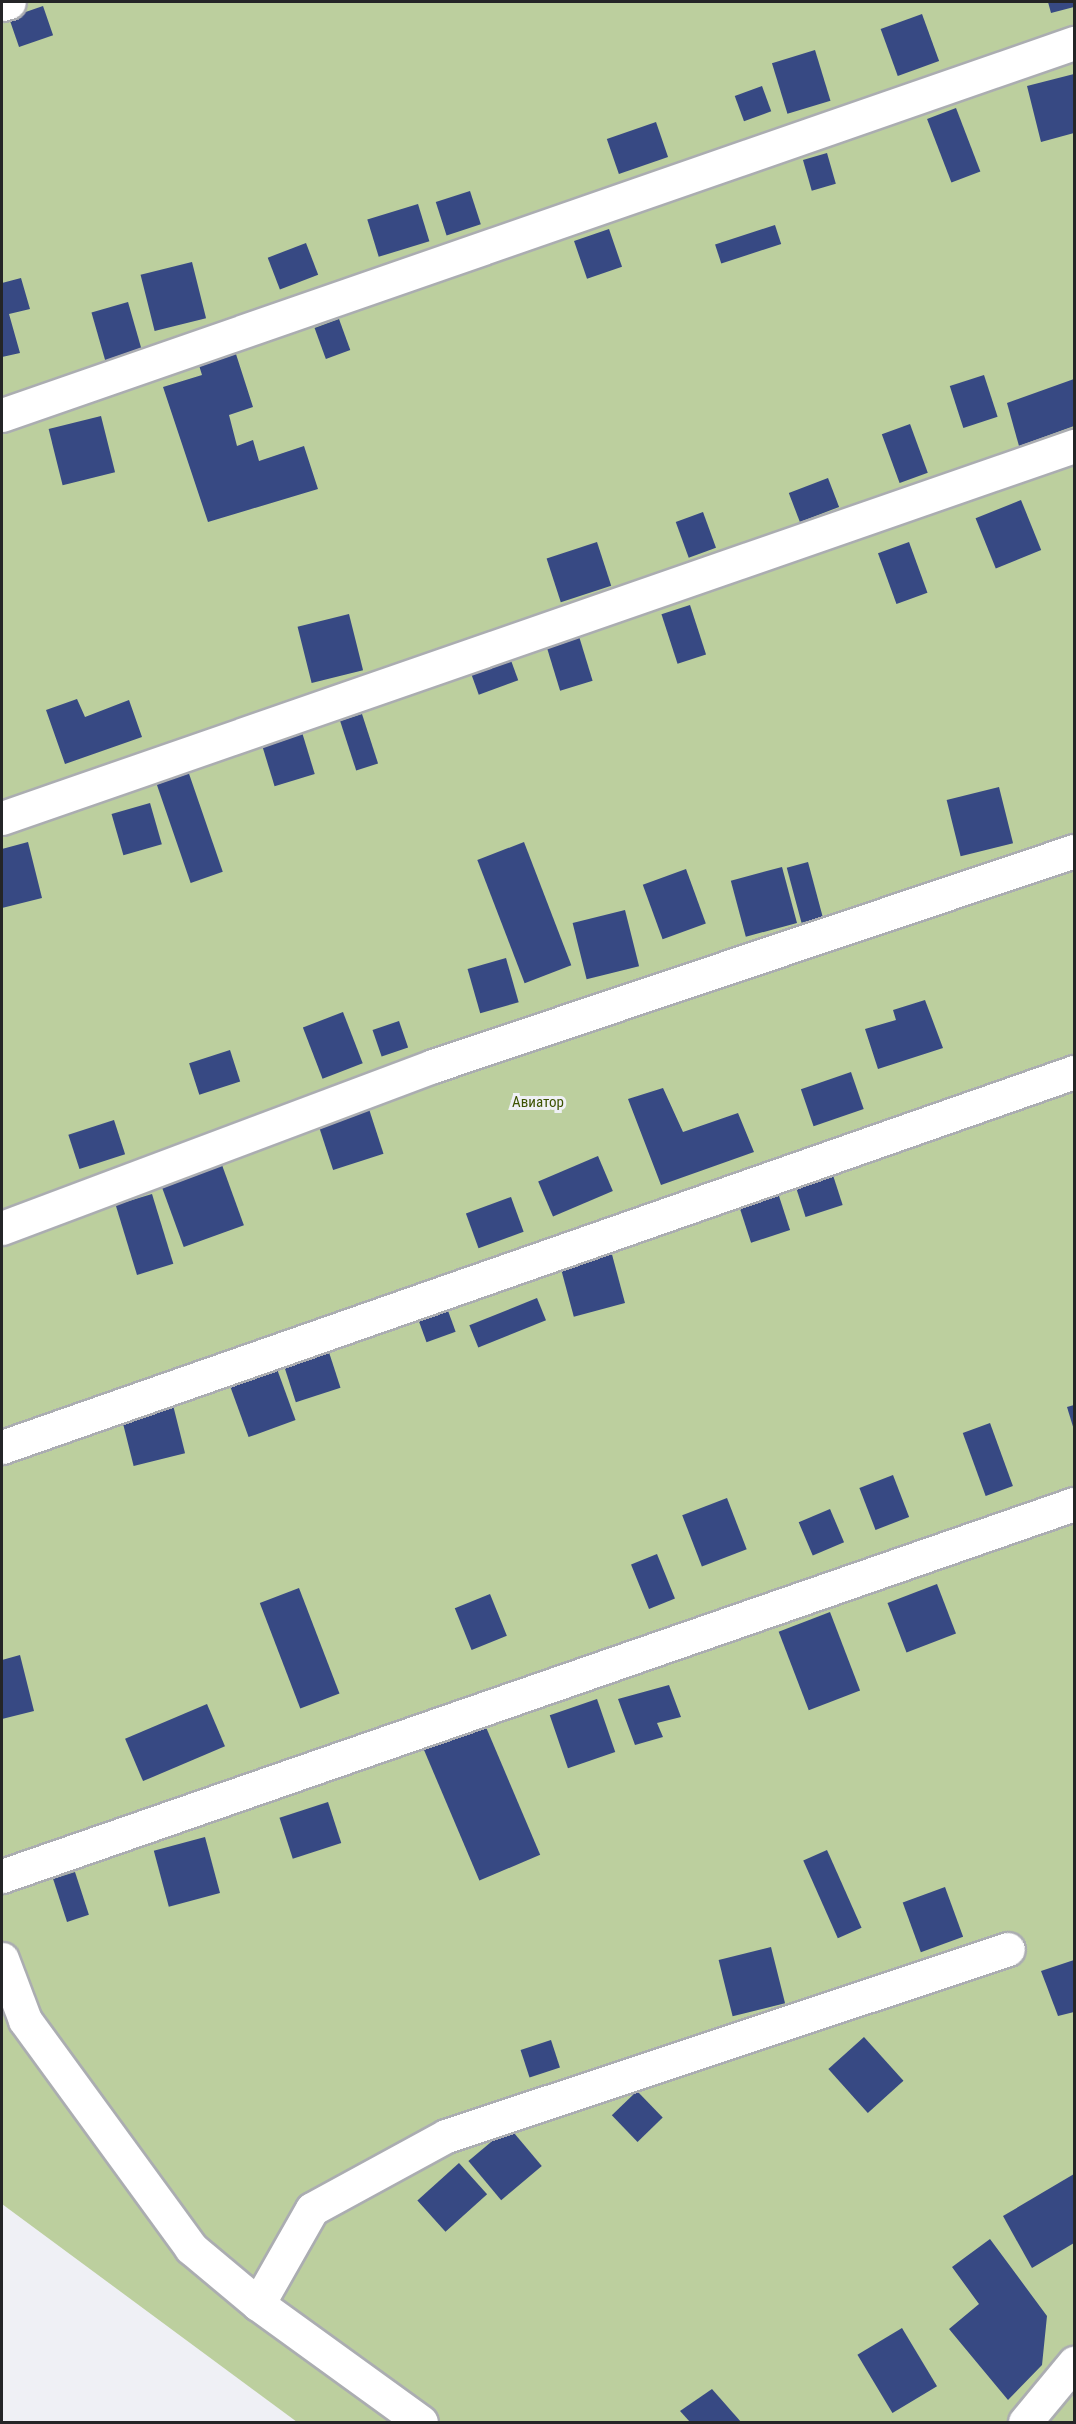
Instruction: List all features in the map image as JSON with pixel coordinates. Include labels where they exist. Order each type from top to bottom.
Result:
[{"type":"street","points":[[2,4],[9,2]]},
{"type":"street","points":[[2,415],[1074,43]]},
{"type":"street","points":[[2,818],[1074,446]]},
{"type":"street","points":[[2,1228],[433,1066],[1074,851]]},
{"type":"street","points":[[2,1447],[1074,1072]]},
{"type":"street","points":[[2,1876],[1074,1504]]},
{"type":"street","points":[[258,2304],[312,2209],[446,2136],[1008,1949]]},
{"type":"street","points":[[2,1959],[25,2020],[191,2248],[258,2304],[421,2422]]},
{"type":"street","points":[[1025,2422],[1074,2363]]},
{"type":"green space","name":"Авиатор","points":[[2,2],[1074,2],[1074,2422],[297,2422],[2,2204]]},
{"type":"building","points":[[1048,2],[1074,2],[1074,7],[1051,13]]},
{"type":"building","points":[[43,6],[53,35],[19,47],[9,18]]},
{"type":"building","points":[[922,14],[939,61],[898,76],[881,29]]},
{"type":"building","points":[[815,50],[830,101],[787,114],[772,63]]},
{"type":"building","points":[[1074,74],[1074,133],[1041,142],[1027,86]]},
{"type":"building","points":[[762,86],[771,111],[744,121],[735,96]]},
{"type":"building","points":[[956,108],[980,171],[951,183],[927,119]]},
{"type":"building","points":[[656,122],[668,157],[619,174],[607,139]]},
{"type":"building","points":[[827,153],[836,184],[812,191],[803,160]]},
{"type":"building","points":[[470,191],[481,224],[447,235],[436,202]]},
{"type":"building","points":[[418,204],[429,241],[379,257],[367,219]]},
{"type":"building","points":[[775,225],[781,244],[721,263],[715,244]]},
{"type":"building","points":[[609,229],[622,267],[587,279],[574,241]]},
{"type":"building","points":[[306,243],[318,275],[280,289],[268,258]]},
{"type":"building","points":[[192,262],[206,318],[155,331],[141,275]]},
{"type":"building","points":[[21,278],[30,309],[9,314],[20,353],[2,357],[2,283]]},
{"type":"building","points":[[128,302],[142,351],[106,361],[91,312]]},
{"type":"building","points":[[339,319],[350,350],[326,359],[315,328]]},
{"type":"building","points":[[235,351],[253,407],[229,415],[237,446],[253,440],[259,461],[304,446],[318,489],[208,522],[163,387],[202,375],[198,362]]},
{"type":"building","points":[[984,375],[998,417],[963,428],[950,386]]},
{"type":"building","points":[[1074,379],[1074,426],[1019,446],[1007,403]]},
{"type":"building","points":[[101,416],[115,472],[63,485],[49,429]]},
{"type":"building","points":[[910,424],[928,473],[900,483],[882,434]]},
{"type":"building","points":[[828,478],[839,507],[800,522],[789,493]]},
{"type":"building","points":[[1021,500],[1041,550],[996,568],[976,518]]},
{"type":"building","points":[[703,512],[716,548],[689,558],[676,522]]},
{"type":"building","points":[[597,542],[611,586],[561,602],[547,558]]},
{"type":"building","points":[[909,542],[927,593],[896,604],[878,553]]},
{"type":"building","points":[[690,605],[706,654],[678,664],[661,614]]},
{"type":"building","points":[[349,614],[363,670],[312,683],[298,627]]},
{"type":"building","points":[[578,633],[593,681],[560,691],[545,643]]},
{"type":"building","points":[[509,655],[518,680],[479,695],[470,669]]},
{"type":"building","points":[[77,699],[85,717],[129,700],[142,737],[65,764],[46,710]]},
{"type":"building","points":[[362,714],[378,763],[356,771],[340,721]]},
{"type":"building","points":[[301,729],[315,774],[275,786],[261,741]]},
{"type":"building","points":[[186,765],[223,872],[191,883],[154,776]]},
{"type":"building","points":[[999,787],[1013,843],[961,856],[947,800]]},
{"type":"building","points":[[150,803],[162,844],[123,855],[112,814]]},
{"type":"building","points":[[28,842],[42,898],[2,908],[2,849]]},
{"type":"building","points":[[524,842],[571,965],[525,983],[477,860]]},
{"type":"building","points":[[808,862],[823,917],[802,923],[787,868]]},
{"type":"building","points":[[782,867],[797,923],[746,937],[731,881]]},
{"type":"building","points":[[686,869],[706,924],[663,939],[643,885]]},
{"type":"building","points":[[625,910],[639,966],[587,979],[573,923]]},
{"type":"building","points":[[506,958],[519,1002],[480,1013],[468,969]]},
{"type":"building","points":[[925,1000],[943,1048],[878,1069],[865,1029],[896,1020],[893,1010]]},
{"type":"building","points":[[343,1012],[363,1063],[323,1079],[303,1027]]},
{"type":"building","points":[[399,1021],[408,1047],[382,1057],[373,1030]]},
{"type":"building","points":[[230,1050],[240,1081],[199,1095],[189,1063]]},
{"type":"building","points":[[851,1072],[864,1109],[814,1126],[801,1089]]},
{"type":"building","points":[[663,1088],[683,1132],[738,1113],[754,1152],[661,1185],[628,1099]]},
{"type":"building","points":[[369,1109],[384,1154],[333,1170],[319,1125]]},
{"type":"building","points":[[114,1120],[125,1154],[79,1169],[68,1135]]},
{"type":"building","points":[[598,1156],[613,1191],[553,1216],[538,1181]]},
{"type":"building","points":[[222,1165],[244,1225],[184,1247],[162,1187]]},
{"type":"building","points":[[830,1166],[843,1205],[806,1217],[793,1178]]},
{"type":"building","points":[[778,1193],[790,1230],[751,1243],[739,1206]]},
{"type":"building","points":[[152,1194],[173,1264],[137,1275],[116,1205]]},
{"type":"building","points":[[511,1197],[524,1232],[479,1248],[466,1213]]},
{"type":"building","points":[[610,1247],[625,1303],[574,1317],[559,1261]]},
{"type":"building","points":[[443,1297],[456,1332],[427,1342],[414,1308]]},
{"type":"building","points":[[537,1298],[546,1320],[478,1348],[469,1325]]},
{"type":"building","points":[[326,1343],[341,1388],[296,1402],[281,1358]]},
{"type":"building","points":[[273,1358],[296,1420],[249,1437],[226,1375]]},
{"type":"building","points":[[171,1397],[185,1453],[134,1466],[120,1410]]},
{"type":"building","points":[[1074,1405],[1074,1430],[1067,1407]]},
{"type":"building","points":[[990,1423],[1013,1486],[986,1496],[963,1433]]},
{"type":"building","points":[[893,1475],[909,1517],[876,1530],[859,1488]]},
{"type":"building","points":[[727,1498],[747,1549],[702,1567],[682,1515]]},
{"type":"building","points":[[830,1509],[844,1542],[813,1555],[799,1522]]},
{"type":"building","points":[[657,1554],[675,1599],[649,1609],[631,1564]]},
{"type":"building","points":[[937,1584],[956,1633],[907,1652],[888,1603]]},
{"type":"building","points":[[299,1588],[339,1693],[300,1709],[260,1603]]},
{"type":"building","points":[[490,1594],[507,1636],[472,1650],[455,1608]]},
{"type":"building","points":[[830,1612],[860,1690],[809,1710],[779,1632]]},
{"type":"building","points":[[20,1655],[34,1711],[2,1719],[2,1660]]},
{"type":"building","points":[[669,1685],[681,1717],[657,1723],[663,1737],[635,1745],[618,1699]]},
{"type":"building","points":[[597,1699],[615,1752],[568,1768],[550,1715]]},
{"type":"building","points":[[207,1704],[225,1746],[143,1781],[125,1739]]},
{"type":"building","points":[[480,1713],[540,1855],[479,1881],[419,1739]]},
{"type":"building","points":[[328,1802],[341,1843],[293,1859],[279,1818]]},
{"type":"building","points":[[205,1837],[220,1893],[169,1907],[154,1851]]},
{"type":"building","points":[[827,1850],[862,1928],[838,1938],[803,1861]]},
{"type":"building","points":[[75,1872],[89,1915],[67,1922],[53,1879]]},
{"type":"building","points":[[945,1887],[963,1937],[921,1952],[903,1902]]},
{"type":"building","points":[[771,1947],[785,2003],[733,2016],[719,1960]]},
{"type":"building","points":[[1074,1960],[1074,2012],[1058,2016],[1041,1971]]},
{"type":"building","points":[[864,2037],[903,2081],[868,2113],[828,2069]]},
{"type":"building","points":[[551,2040],[560,2068],[530,2077],[521,2050]]},
{"type":"building","points":[[637,2091],[663,2118],[638,2142],[612,2115]]},
{"type":"building","points":[[509,2127],[542,2166],[501,2200],[468,2161]]},
{"type":"building","points":[[459,2163],[487,2194],[445,2232],[417,2200]]},
{"type":"building","points":[[1074,2174],[1074,2243],[1032,2268],[1003,2216]]},
{"type":"building","points":[[990,2239],[1047,2316],[1042,2365],[1008,2400],[949,2329],[979,2304],[952,2267]]},
{"type":"building","points":[[902,2328],[937,2386],[892,2413],[857,2355]]},
{"type":"building","points":[[712,2389],[741,2422],[690,2422],[680,2411]]}]
